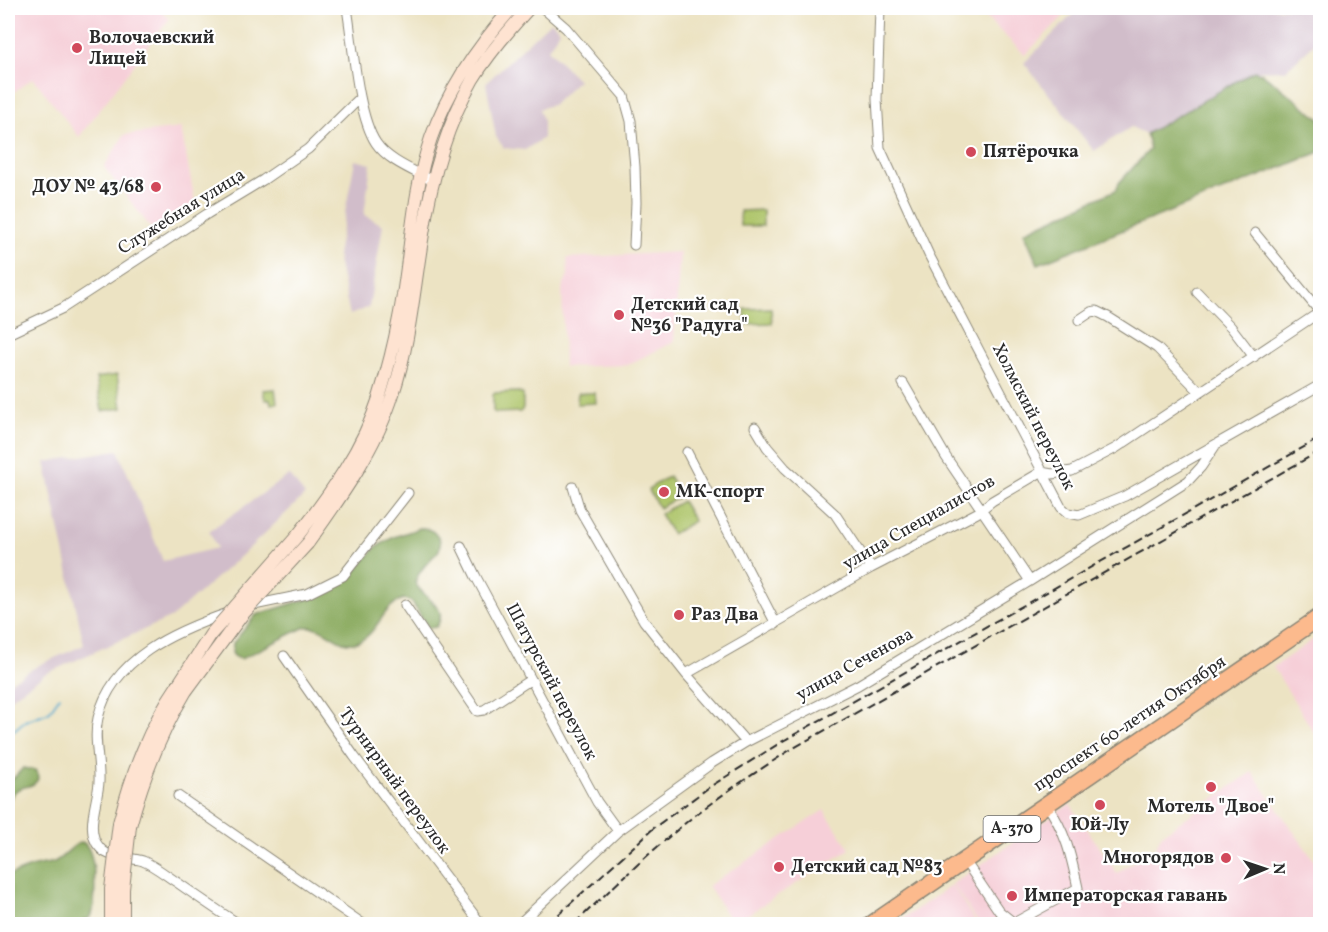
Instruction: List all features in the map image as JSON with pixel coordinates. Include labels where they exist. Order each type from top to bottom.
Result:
[{"type":"highway","name":"проспект 60-летия Октября","points":[[872,924],[1320,617]]},
{"type":"main road","points":[[303,539],[321,505],[355,453],[369,425],[379,397],[399,317],[411,229],[430,140],[443,107],[462,72],[512,8]]},
{"type":"main road","points":[[111,924],[111,889],[125,824],[182,688],[303,539],[363,458],[379,430],[393,396],[409,328],[423,232],[444,144],[456,112],[474,79],[493,51],[529,8]]},
{"type":"main road","points":[[123,924],[125,824]]},
{"type":"street","points":[[347,8],[360,98],[376,143],[389,156],[434,181]]},
{"type":"street","points":[[543,8],[566,28],[624,96],[631,121],[635,167],[634,245]]},
{"type":"street","name":"Холмский переулок","points":[[880,8],[877,99],[880,148],[929,255],[967,324],[1041,472],[1061,507],[1068,513],[1079,515]]},
{"type":"street","name":"Служебная улица","points":[[8,334],[63,308],[198,219],[263,180],[308,149],[360,98]]},
{"type":"street","points":[[1255,233],[1320,312]]},
{"type":"street","points":[[1197,292],[1231,327],[1254,357]]},
{"type":"street","points":[[1079,320],[1096,311],[1108,316],[1157,348],[1200,392]]},
{"type":"street","name":"улица Специалистов","points":[[686,674],[871,568],[983,510],[992,501],[1041,472],[1052,474],[1072,471],[1132,439],[1320,312]]},
{"type":"street","points":[[903,383],[946,457],[1030,581]]},
{"type":"street","name":"улица Сеченова","points":[[1079,515],[1125,496],[1320,385]]},
{"type":"street","points":[[755,427],[766,447],[785,468],[835,514],[871,568]]},
{"type":"street","name":"улица Сеченова","points":[[519,924],[618,831],[712,763],[746,742],[858,685],[1030,581],[1188,481],[1215,446]]},
{"type":"street","points":[[687,452],[776,624]]},
{"type":"street","points":[[573,487],[580,510],[644,621],[686,674],[746,742]]},
{"type":"street","points":[[239,924],[150,865],[139,860],[105,853],[100,849],[93,830],[93,816],[99,781],[96,747],[98,719],[105,698],[119,676],[138,658],[164,640],[206,621],[248,606],[307,594],[343,576],[408,493]]},
{"type":"street","name":"Шатурский переулок","points":[[461,546],[530,680],[597,802],[618,831]]},
{"type":"street","points":[[405,605],[477,711],[484,710],[530,680]]},
{"type":"street","name":"Турнирный переулок","points":[[284,656],[354,756],[481,924]]},
{"type":"street","points":[[178,796],[363,924]]},
{"type":"street","points":[[965,861],[999,911],[1014,923],[1078,888],[1068,843],[1060,824],[1047,805]]},
{"type":"shaded area","name":"Волочаевский Лицей","points":[[8,8],[158,8],[169,19],[79,137],[33,78],[14,92],[8,92]]},
{"type":"shaded area","points":[[976,8],[1072,8],[1025,55]]},
{"type":"shaded area","points":[[1079,8],[1320,8],[1320,38],[1286,70],[1254,71],[1146,134],[1131,127],[1094,151],[1024,63]]},
{"type":"shaded area","points":[[551,21],[560,30],[548,49],[578,80],[554,104],[539,109],[543,121],[543,138],[525,150],[504,148],[496,137],[486,83]]},
{"type":"shaded area","name":"ДОУ № 43/68","points":[[181,128],[196,207],[154,232],[104,167],[124,135]]},
{"type":"shaded area","points":[[355,160],[371,164],[364,215],[383,225],[369,307],[350,315],[337,255]]},
{"type":"shaded area","name":"Детский сад №36 \"Радуга\"","points":[[680,252],[674,342],[627,365],[564,367],[562,288],[568,275],[567,258]]},
{"type":"shaded area","points":[[118,450],[163,561],[217,548],[209,531],[289,475],[305,495],[172,617],[45,674],[8,700],[8,686],[12,681],[41,664],[84,645],[45,462]]},
{"type":"shaded area","points":[[1320,635],[1320,742],[1273,667]]},
{"type":"shaded area","name":"Многорядов","points":[[1252,772],[1320,869],[1320,924],[979,924],[952,884],[1070,804],[1117,873],[1156,847],[1161,835]]},
{"type":"shaded area","name":"Детский сад №83","points":[[824,810],[850,849],[733,924],[708,886]]},
{"type":"shaded area","points":[[952,885],[977,924],[895,924]]},
{"type":"green space","points":[[1254,71],[1263,74],[1320,119],[1320,152],[1038,264],[1024,232],[1116,190],[1119,183],[1150,149],[1146,134]]},
{"type":"green space","points":[[763,210],[763,226],[740,226],[740,211]]},
{"type":"green space","points":[[771,308],[772,323],[746,324],[745,309]]},
{"type":"green space","points":[[117,375],[122,408],[102,411],[96,378]]},
{"type":"green space","points":[[275,389],[277,403],[271,404],[270,399],[265,400],[263,390]]},
{"type":"green space","points":[[518,392],[523,394],[523,409],[520,412],[496,413],[493,411],[495,393]]},
{"type":"green space","points":[[578,393],[595,393],[596,403],[577,404]]},
{"type":"green space","name":"МК-спорт","points":[[669,476],[681,496],[659,508],[648,489]]},
{"type":"green space","points":[[682,501],[694,521],[672,534],[660,514]]},
{"type":"green space","points":[[420,528],[432,531],[440,541],[439,550],[423,568],[415,582],[438,608],[440,620],[436,627],[428,628],[412,602],[404,599],[390,607],[370,633],[357,642],[344,642],[319,629],[305,627],[241,659],[232,653],[233,643],[256,615],[320,595],[353,574],[376,547],[394,537]]},
{"type":"green space","points":[[23,768],[35,770],[39,776],[33,785],[16,791],[8,804],[8,784]]},
{"type":"green space","points":[[82,842],[91,854],[93,865],[95,889],[91,917],[78,924],[8,924],[8,875],[54,862]]},
{"type":"waterway","points":[[8,735],[25,721],[49,712],[60,696]]},
{"type":"railway","points":[[548,924],[655,827],[708,788],[783,741],[1320,438]]},
{"type":"railway","points":[[574,924],[694,816],[790,750],[1320,451]]},
{"type":"place","name":"Волочаевский Лицей","points":[[77,48]]},
{"type":"place","name":"Пятёрочка","points":[[971,152]]},
{"type":"place","name":"ДОУ № 43/68","points":[[156,187]]},
{"type":"place","name":"Детский сад №36 \"Радуга\"","points":[[619,315]]},
{"type":"place","name":"МК-спорт","points":[[664,492]]},
{"type":"place","name":"Раз Два","points":[[679,615]]},
{"type":"place","name":"Мотель \"Двое\"","points":[[1211,787]]},
{"type":"place","name":"Юй-Лу","points":[[1100,805]]},
{"type":"place","name":"Многорядов","points":[[1226,858]]},
{"type":"place","name":"Детский сад №83","points":[[779,867]]},
{"type":"place","name":"Императорская гавань","points":[[1012,896]]}]
